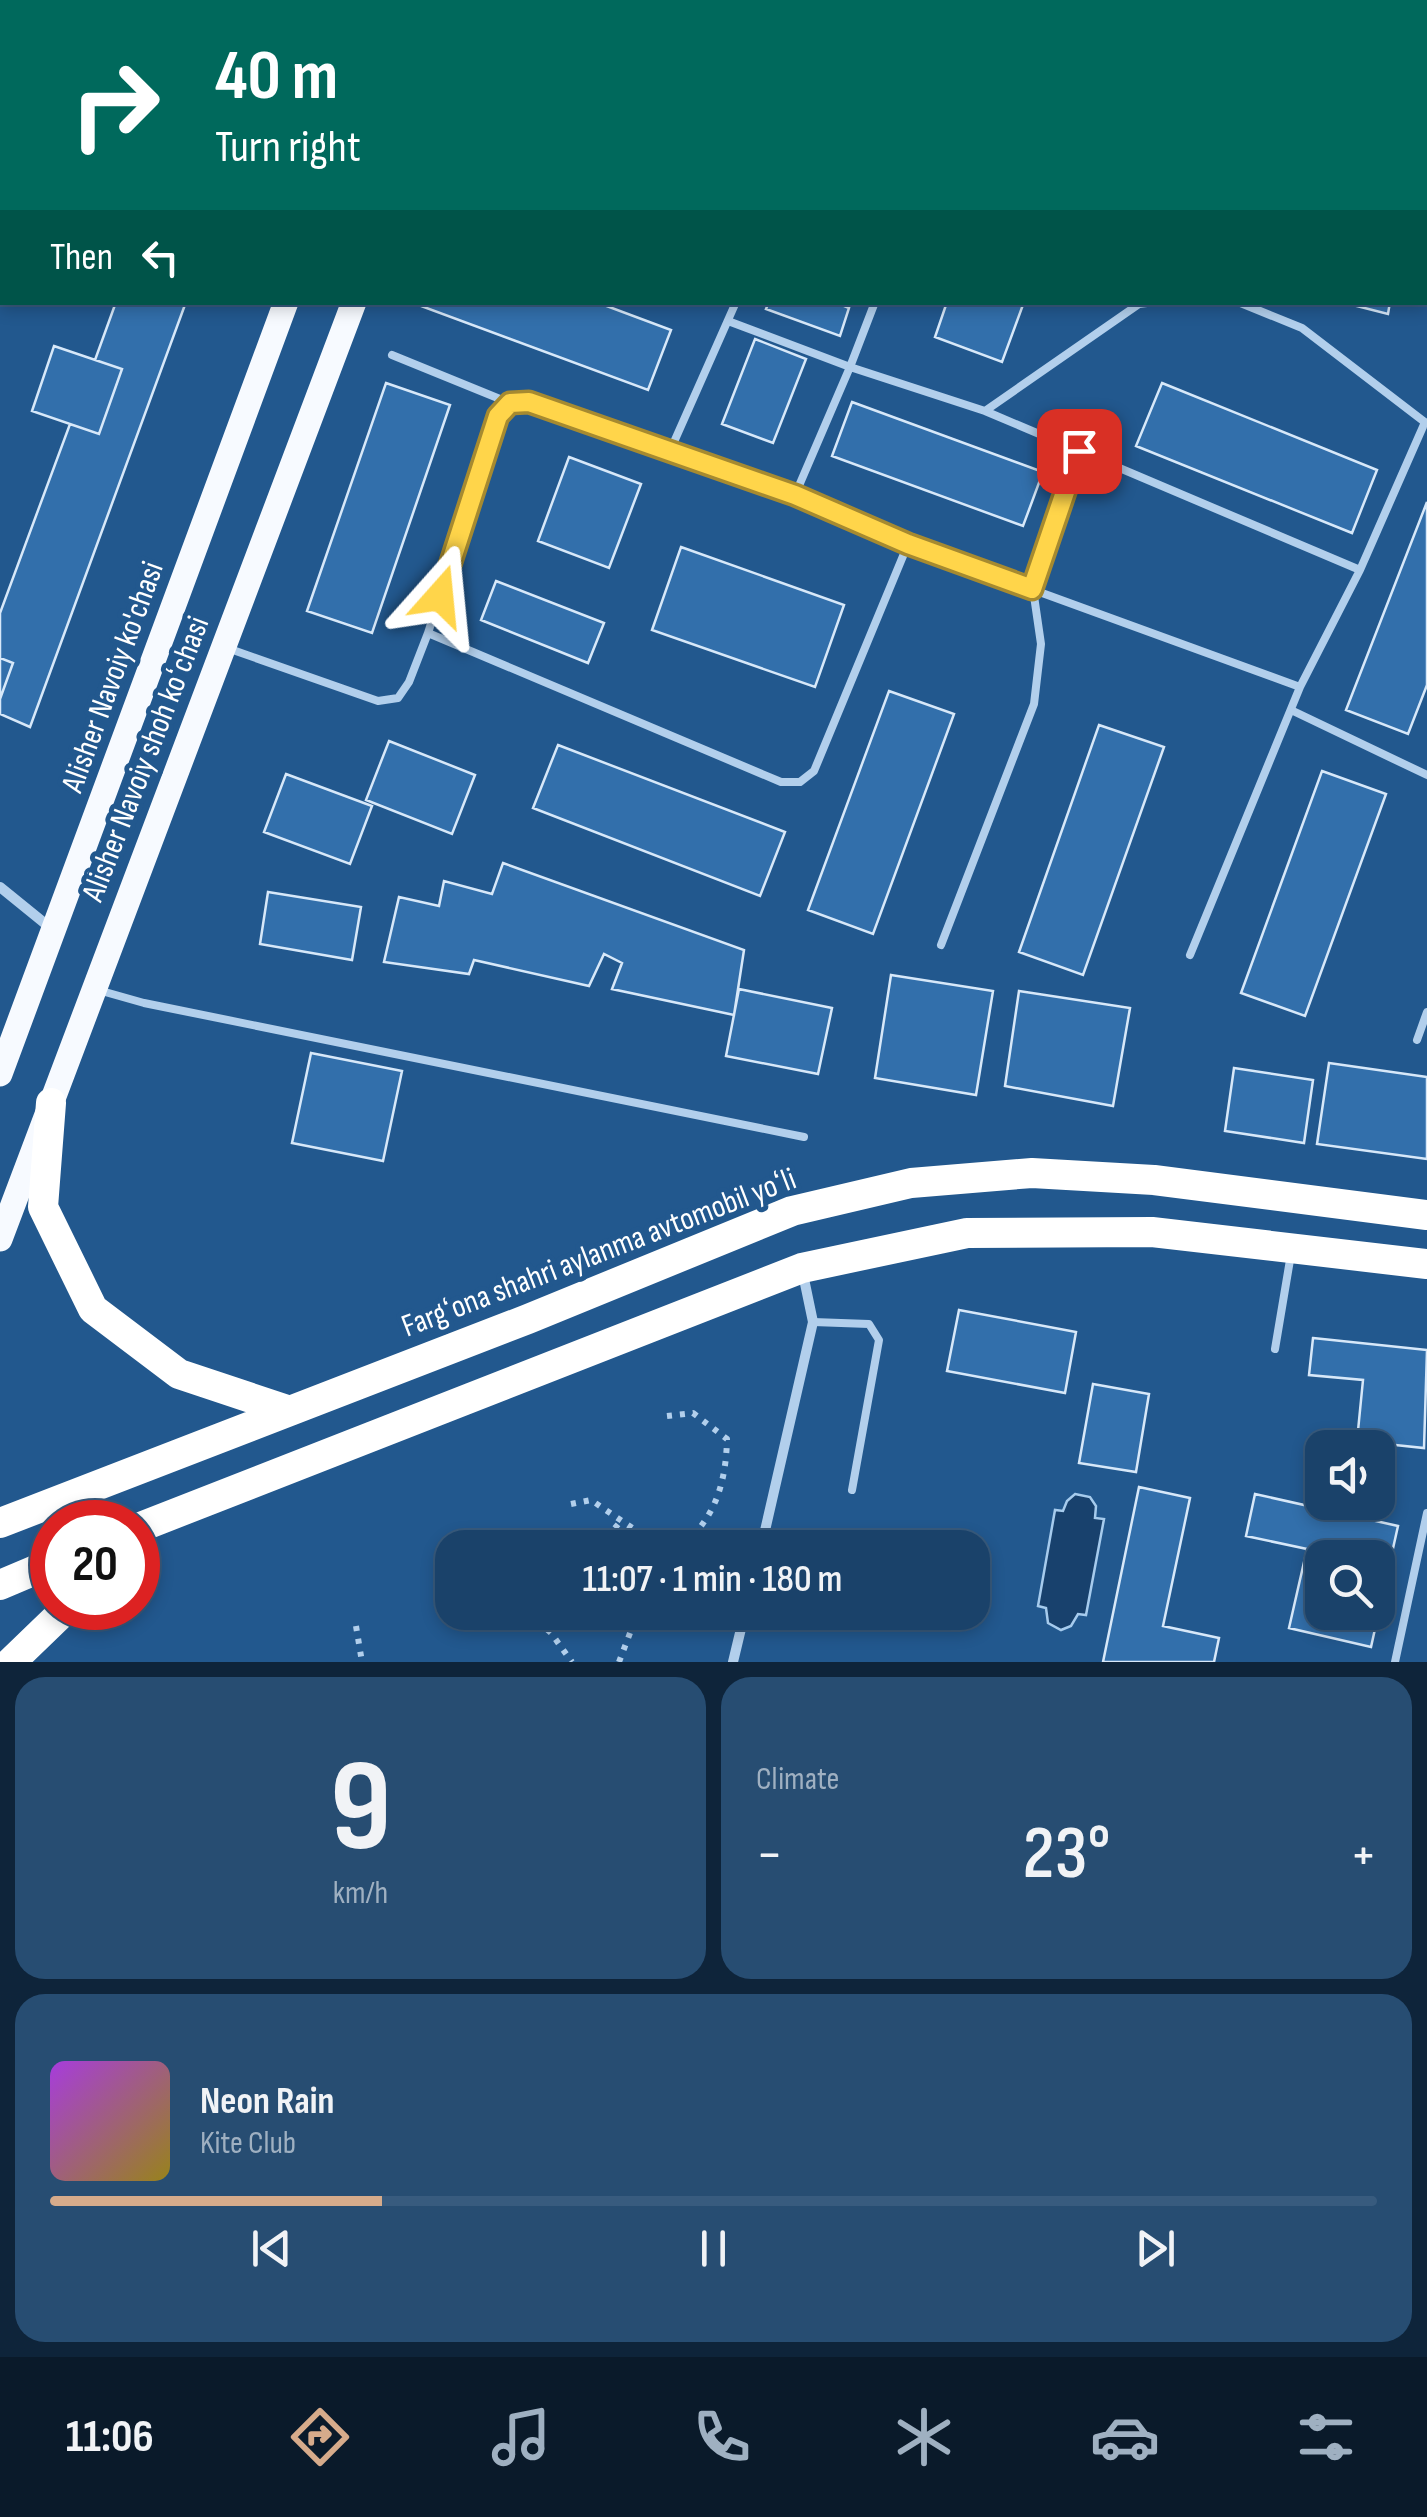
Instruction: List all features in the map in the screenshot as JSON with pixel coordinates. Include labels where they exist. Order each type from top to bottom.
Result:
[{"type":"highway","points":[[50,1103],[43,1207],[93,1309],[179,1374],[290,1411]]},
{"type":"highway","name":"Fargʻona shahri aylanma avtomobil yoʻli","points":[[0,1523],[528,1319],[792,1211],[912,1182],[1032,1173],[1154,1180],[1427,1215]]},
{"type":"highway","points":[[160,1519],[802,1268],[967,1233],[1152,1232],[1427,1264]]},
{"type":"highway","points":[[160,1526],[174,1514]]},
{"type":"highway","points":[[0,1585],[30,1572]]},
{"type":"highway","points":[[11,1662],[44,1630]]},
{"type":"main road","name":"Alisher Navoiy ko'chasi","points":[[0,1074],[285,305]]},
{"type":"main road","name":"Alisher Navoiy shoh koʻchasi","points":[[0,1239],[353,305]]},
{"type":"street","points":[[0,888],[53,930]]},
{"type":"street","points":[[764,1530],[813,1322],[802,1268]]},
{"type":"street","points":[[733,1662],[741,1630]]},
{"type":"lane","points":[[670,451],[735,305]]},
{"type":"lane","points":[[795,495],[874,305]]},
{"type":"lane","points":[[985,412],[1139,305]]},
{"type":"lane","points":[[1190,955],[1300,687],[1360,570],[1426,423],[1302,328],[1245,305]]},
{"type":"lane","points":[[728,321],[985,412],[1360,570]]},
{"type":"lane","points":[[392,355],[510,403],[529,402],[795,495],[908,544],[1300,687]]},
{"type":"lane","points":[[223,647],[378,702],[398,698],[409,682],[428,633],[498,416],[510,403]]},
{"type":"lane","points":[[941,945],[1034,704],[1041,644],[1032,589],[1079,451]]},
{"type":"lane","points":[[428,633],[781,782],[800,782],[814,771],[908,544]]},
{"type":"lane","points":[[1292,710],[1427,775]]},
{"type":"lane","points":[[94,989],[144,1003],[804,1137]]},
{"type":"lane","points":[[1417,1040],[1427,1012]]},
{"type":"lane","points":[[1275,1349],[1292,1249]]},
{"type":"lane","points":[[813,1322],[869,1324],[879,1340],[852,1490]]},
{"type":"lane","points":[[1395,1662],[1427,1513]]},
{"type":"path","points":[[667,1416],[692,1414],[727,1438],[726,1475],[700,1530]]},
{"type":"path","points":[[572,1504],[592,1500],[633,1530]]},
{"type":"path","points":[[613,1530],[620,1522]]},
{"type":"path","points":[[356,1626],[362,1662]]},
{"type":"path","points":[[550,1630],[572,1662]]},
{"type":"path","points":[[619,1662],[631,1630]]},
{"type":"water","points":[[1075,1494],[1090,1497],[1096,1506],[1095,1518],[1104,1519],[1086,1615],[1078,1614],[1071,1626],[1061,1630],[1048,1623],[1046,1608],[1038,1606],[1055,1510],[1063,1511]]},
{"type":"building","points":[[115,305],[185,305],[30,727],[0,714],[0,699],[13,663],[0,658],[0,613],[70,424],[99,434],[122,369],[95,360]]},
{"type":"building","points":[[604,305],[671,330],[648,390],[421,306]]},
{"type":"building","points":[[768,305],[849,308],[840,336],[766,309]]},
{"type":"building","points":[[946,305],[1023,305],[1002,362],[935,337]]},
{"type":"building","points":[[1353,305],[1390,305],[1388,314]]},
{"type":"building","points":[[755,339],[806,359],[773,443],[722,424]]},
{"type":"building","points":[[54,346],[122,369],[99,434],[32,411]]},
{"type":"building","points":[[386,383],[450,405],[372,633],[307,611]]},
{"type":"building","points":[[1162,383],[1377,470],[1352,533],[1136,446]]},
{"type":"building","points":[[852,402],[1043,472],[1023,526],[832,456]]},
{"type":"building","points":[[569,457],[641,484],[609,568],[538,541]]},
{"type":"building","points":[[1427,502],[1427,685],[1408,734],[1346,710]]},
{"type":"building","points":[[681,547],[844,605],[815,687],[652,630]]},
{"type":"building","points":[[496,581],[604,623],[588,663],[481,620]]},
{"type":"building","points":[[0,658],[13,663],[0,699]]},
{"type":"building","points":[[889,691],[954,714],[873,934],[808,910]]},
{"type":"building","points":[[1099,725],[1164,747],[1083,975],[1019,952]]},
{"type":"building","points":[[389,741],[475,775],[452,834],[366,800]]},
{"type":"building","points":[[558,745],[785,832],[760,896],[533,808]]},
{"type":"building","points":[[1322,771],[1386,794],[1305,1016],[1241,993]]},
{"type":"building","points":[[286,774],[372,806],[350,864],[264,832]]},
{"type":"building","points":[[503,863],[744,950],[734,1015],[612,989],[622,963],[604,954],[589,986],[474,960],[469,974],[384,962],[399,897],[439,906],[444,881],[492,894]]},
{"type":"building","points":[[268,892],[361,907],[352,960],[260,944]]},
{"type":"building","points":[[891,975],[993,991],[976,1095],[875,1078]]},
{"type":"building","points":[[739,989],[832,1008],[818,1074],[726,1056]]},
{"type":"building","points":[[1019,991],[1130,1008],[1113,1106],[1005,1086]]},
{"type":"building","points":[[311,1053],[402,1071],[383,1161],[292,1143]]},
{"type":"building","points":[[1329,1063],[1427,1077],[1427,1159],[1317,1144]]},
{"type":"building","points":[[1234,1068],[1313,1080],[1304,1143],[1225,1131]]},
{"type":"building","points":[[959,1310],[1076,1332],[1065,1393],[947,1371]]},
{"type":"building","points":[[1313,1338],[1427,1350],[1424,1448],[1395,1445],[1395,1430],[1358,1430],[1363,1380],[1309,1375]]},
{"type":"building","points":[[1093,1384],[1149,1394],[1136,1472],[1079,1463]]},
{"type":"building","points":[[1139,1487],[1190,1498],[1163,1626],[1219,1638],[1214,1662],[1103,1662]]},
{"type":"building","points":[[1255,1494],[1305,1505],[1305,1520],[1371,1520],[1398,1526],[1395,1540],[1305,1540],[1305,1549],[1246,1536]]},
{"type":"building","points":[[1305,1558],[1305,1630],[1375,1630],[1371,1647],[1289,1628]]},
{"type":"route","points":[[440,596],[498,416],[510,403],[529,402],[795,495],[908,544],[1032,589],[1079,451]]}]
